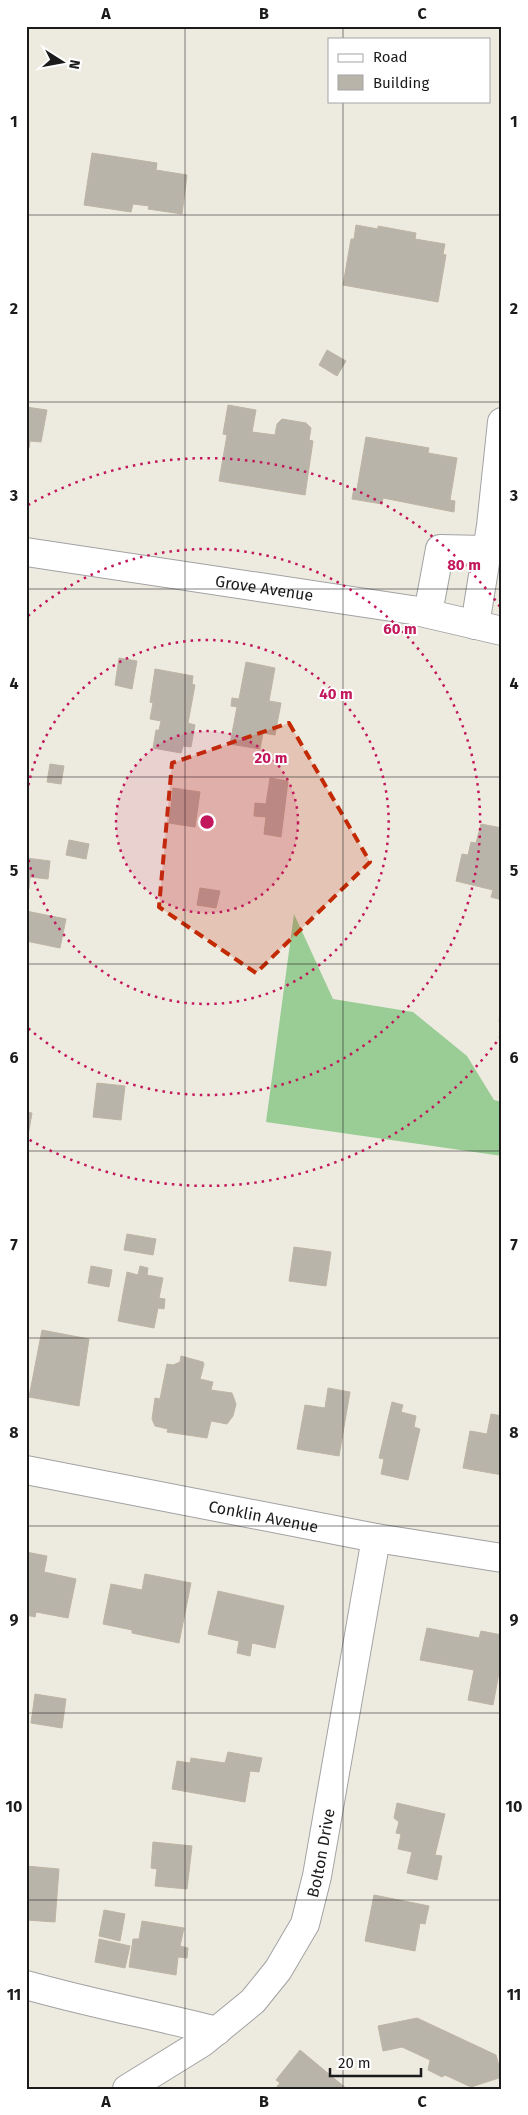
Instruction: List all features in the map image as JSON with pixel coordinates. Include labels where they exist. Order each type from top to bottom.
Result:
[{"type":"street","points":[[475,625],[502,422]]},
{"type":"street","points":[[428,613],[440,548],[486,550]]},
{"type":"street","name":"Grove Avenue","points":[[26,552],[428,613],[502,632]]},
{"type":"street","name":"Conklin Avenue","points":[[26,1470],[376,1538],[502,1558]]},
{"type":"street","name":"Bolton Drive","points":[[128,2089],[216,2031],[253,2001],[278,1970],[305,1924],[317,1876],[376,1538]]},
{"type":"street","points":[[26,1986],[85,2002],[158,2016],[216,2031]]},
{"type":"highlighted area","points":[[289,723],[370,862],[256,973],[159,907],[172,763]]},
{"type":"green space","points":[[294,914],[333,999],[413,1012],[467,1056],[494,1100],[502,1102],[502,1156],[266,1122]]},
{"type":"building","points":[[92,153],[157,163],[156,170],[187,175],[182,214],[148,209],[149,206],[133,204],[131,212],[84,205]]},
{"type":"building","points":[[356,225],[378,229],[378,226],[416,233],[415,239],[445,244],[443,254],[446,255],[438,302],[343,285],[351,239],[354,239]]},
{"type":"building","points":[[327,350],[346,361],[337,376],[319,365]]},
{"type":"building","points":[[228,405],[256,410],[252,432],[275,435],[277,424],[282,419],[306,423],[311,428],[309,440],[313,441],[305,495],[219,481],[227,435],[223,434]]},
{"type":"building","points":[[26,407],[47,410],[41,442],[30,441],[29,448],[26,447]]},
{"type":"building","points":[[366,437],[429,448],[428,453],[457,458],[450,500],[455,501],[454,512],[383,498],[382,504],[352,499],[354,488],[357,489]]},
{"type":"building","points":[[119,658],[137,661],[132,689],[115,685]]},
{"type":"building","points":[[246,662],[275,668],[269,701],[281,703],[275,735],[263,733],[260,749],[230,744],[237,707],[231,706],[232,698],[239,699]]},
{"type":"building","points":[[155,669],[193,676],[192,684],[195,685],[188,723],[195,725],[191,747],[183,746],[181,753],[153,748],[156,730],[159,730],[161,721],[150,719],[153,703],[150,702]]},
{"type":"building","points":[[50,764],[64,766],[61,784],[47,782]]},
{"type":"building","points":[[270,778],[288,781],[281,837],[264,834],[266,817],[254,816],[255,803],[266,804]]},
{"type":"building","points":[[173,788],[200,792],[195,827],[169,823]]},
{"type":"building","points":[[481,824],[502,828],[502,900],[491,897],[493,890],[456,881],[462,854],[468,855],[471,842],[476,843]]},
{"type":"building","points":[[69,840],[89,844],[86,859],[66,855]]},
{"type":"building","points":[[26,858],[50,861],[48,879],[30,877],[29,889],[26,889]]},
{"type":"building","points":[[200,888],[220,891],[216,908],[197,905]]},
{"type":"building","points":[[26,911],[66,919],[60,948],[26,941]]},
{"type":"building","points":[[502,998],[502,1022],[499,1022]]},
{"type":"building","points":[[97,1083],[125,1086],[121,1120],[93,1117]]},
{"type":"building","points":[[26,1112],[32,1113],[26,1147]]},
{"type":"building","points":[[127,1234],[156,1239],[153,1255],[124,1250]]},
{"type":"building","points":[[294,1247],[331,1252],[326,1286],[289,1281]]},
{"type":"building","points":[[91,1266],[112,1270],[109,1287],[88,1283]]},
{"type":"building","points":[[140,1266],[148,1268],[147,1275],[163,1278],[159,1298],[165,1299],[164,1309],[158,1308],[154,1328],[118,1321],[127,1272],[138,1275]]},
{"type":"building","points":[[42,1330],[89,1339],[79,1406],[29,1397]]},
{"type":"building","points":[[181,1356],[203,1362],[200,1379],[213,1382],[211,1390],[232,1393],[236,1404],[233,1416],[227,1424],[211,1421],[207,1438],[167,1432],[168,1429],[155,1426],[152,1419],[155,1398],[160,1399],[167,1364],[173,1365],[180,1362]]},
{"type":"building","points":[[328,1388],[350,1392],[339,1456],[297,1449],[305,1405],[325,1408]]},
{"type":"building","points":[[392,1402],[403,1405],[401,1412],[416,1416],[414,1427],[420,1429],[408,1480],[381,1474],[384,1459],[379,1458]]},
{"type":"building","points":[[491,1414],[502,1416],[502,1475],[463,1468],[470,1431],[487,1434]]},
{"type":"building","points":[[26,1552],[47,1556],[44,1572],[76,1579],[68,1618],[36,1612],[35,1617],[26,1615]]},
{"type":"building","points":[[145,1574],[191,1583],[179,1643],[132,1633],[132,1630],[103,1624],[111,1584],[142,1590]]},
{"type":"building","points":[[218,1591],[284,1606],[275,1648],[252,1643],[250,1656],[237,1653],[239,1641],[208,1634]]},
{"type":"building","points":[[427,1628],[479,1638],[481,1631],[502,1635],[502,1657],[493,1705],[468,1700],[474,1670],[420,1660]]},
{"type":"building","points":[[35,1694],[66,1699],[62,1728],[31,1723]]},
{"type":"building","points":[[228,1752],[262,1758],[259,1772],[250,1771],[245,1802],[172,1789],[177,1761],[190,1763],[191,1758],[225,1763]]},
{"type":"building","points":[[397,1803],[445,1814],[435,1855],[442,1856],[437,1880],[407,1873],[412,1852],[398,1849],[401,1834],[396,1833],[399,1822],[394,1818]]},
{"type":"building","points":[[153,1842],[192,1846],[187,1889],[155,1886],[157,1869],[151,1868]]},
{"type":"building","points":[[26,1866],[59,1869],[55,1922],[26,1920]]},
{"type":"building","points":[[374,1895],[429,1906],[425,1924],[420,1923],[415,1951],[365,1941]]},
{"type":"building","points":[[104,1910],[125,1914],[120,1941],[99,1936]]},
{"type":"building","points":[[142,1921],[184,1928],[180,1946],[188,1948],[187,1958],[178,1957],[176,1975],[129,1967],[133,1939],[139,1939]]},
{"type":"building","points":[[99,1939],[130,1946],[125,1968],[95,1962]]},
{"type":"building","points":[[417,2018],[496,2055],[502,2077],[471,2087],[445,2075],[442,2077],[428,2070],[430,2060],[402,2047],[383,2051],[378,2026]]},
{"type":"building","points":[[300,2050],[347,2089],[275,2089],[280,2083],[276,2080]]}]
